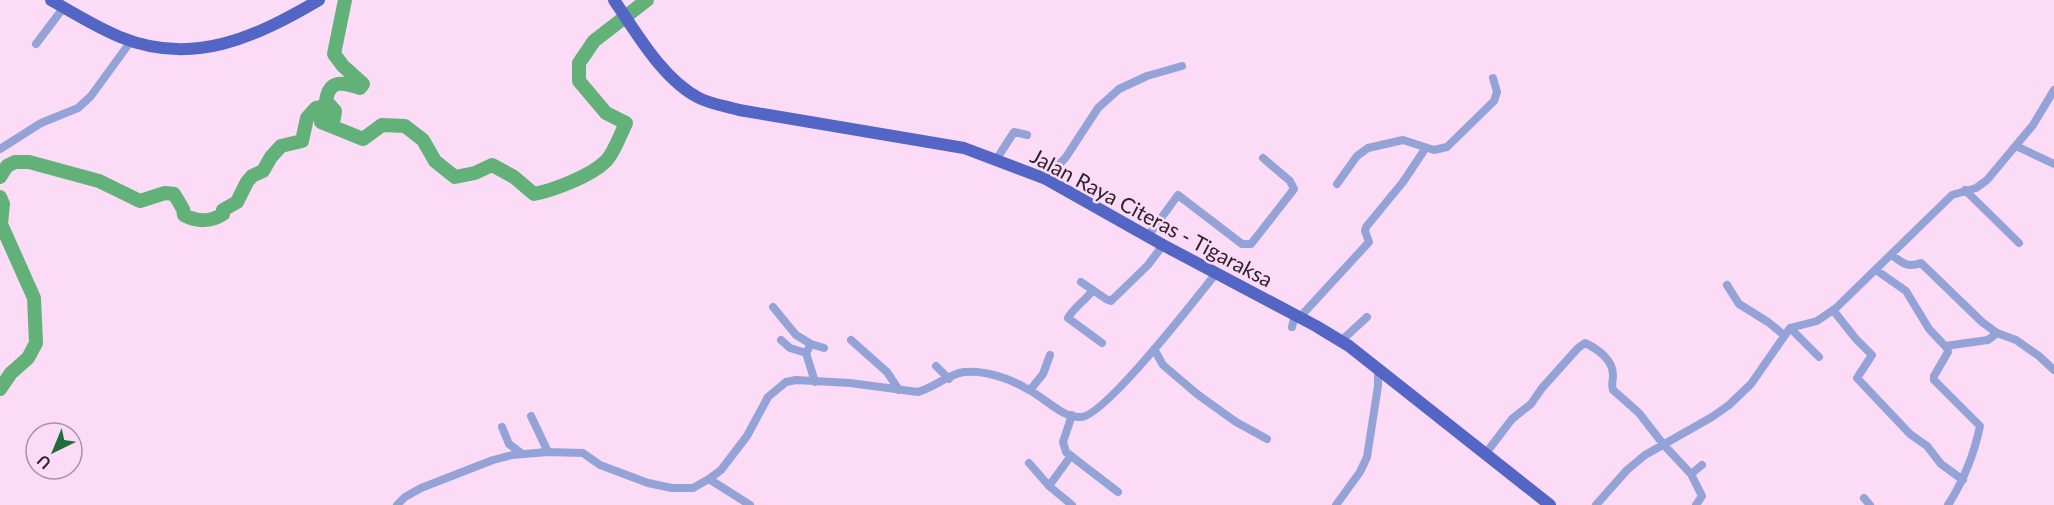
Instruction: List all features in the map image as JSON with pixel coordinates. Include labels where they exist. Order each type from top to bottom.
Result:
[{"type":"main road","points":[[51,0],[110,33],[131,41],[151,46],[182,48],[228,44],[274,26],[319,0]]},
{"type":"main road","name":"Jalan Raya Citeras - Tigaraksa","points":[[615,2],[647,50],[666,71],[690,92],[709,102],[739,110],[964,148],[1046,179],[1163,245],[1217,272],[1296,320],[1341,341],[1550,505]]},
{"type":"street","points":[[36,44],[64,7]]},
{"type":"street","points":[[0,149],[41,123],[78,108],[91,96],[131,41]]},
{"type":"street","points":[[1046,179],[1066,157],[1098,108],[1119,88],[1147,76],[1182,66]]},
{"type":"street","points":[[1337,184],[1357,156],[1368,148],[1403,140],[1425,149],[1438,150],[1447,147],[1494,101],[1496,86],[1493,78]]},
{"type":"street","points":[[1596,505],[1627,470],[1645,455],[1712,417],[1752,384],[1790,327],[1817,321],[1833,310],[1952,195],[1976,188],[1987,180],[2033,125],[2054,90]]},
{"type":"street","points":[[996,160],[1014,132],[1027,135]]},
{"type":"street","points":[[2016,146],[2054,164]]},
{"type":"street","points":[[1296,320],[1369,242],[1366,227],[1403,182],[1425,149]]},
{"type":"street","points":[[1148,236],[1178,195],[1242,244],[1251,244],[1294,189],[1290,181],[1263,158]]},
{"type":"street","points":[[1965,190],[2019,243]]},
{"type":"street","points":[[1081,282],[1111,301],[1148,265],[1163,245]]},
{"type":"street","points":[[1892,255],[1910,266],[1921,263],[1958,300],[1997,333],[2016,340],[2054,370]]},
{"type":"street","points":[[1876,270],[1906,291],[1929,329],[1945,346],[1948,352],[1934,380],[1980,426],[1969,466],[1948,505]]},
{"type":"street","points":[[397,505],[405,497],[421,488],[493,460],[521,453],[583,453],[600,465],[648,483],[672,488],[693,488],[709,480],[721,470],[739,447],[768,397],[786,382],[796,380],[850,383],[918,392],[965,372],[983,374],[1002,378],[1030,390],[1056,408],[1082,417],[1092,414],[1122,385],[1217,272]]},
{"type":"street","points":[[1726,285],[1739,304],[1784,335]]},
{"type":"street","points":[[1094,290],[1083,303],[1073,309],[1068,318],[1102,343]]},
{"type":"street","points":[[772,307],[796,335],[810,344],[824,348]]},
{"type":"street","points":[[1833,310],[1872,355],[1857,378],[1910,434],[1927,446],[1941,464],[1963,480]]},
{"type":"street","points":[[1341,341],[1367,316]]},
{"type":"street","points":[[1790,327],[1819,357]]},
{"type":"street","points":[[1945,346],[1988,340],[1997,333]]},
{"type":"street","points":[[781,340],[790,348],[806,353]]},
{"type":"street","points":[[851,340],[886,372],[899,390]]},
{"type":"street","points":[[1486,453],[1512,419],[1531,404],[1542,388],[1585,343],[1594,347],[1611,363],[1613,390],[1639,413],[1663,444],[1691,474],[1702,496],[1696,505]]},
{"type":"street","points":[[810,344],[806,353],[815,382]]},
{"type":"street","points":[[1154,349],[1163,365],[1197,394],[1236,422],[1268,439]]},
{"type":"street","points":[[1030,390],[1043,374],[1050,356]]},
{"type":"street","points":[[936,366],[949,379]]},
{"type":"street","points":[[1336,505],[1360,472],[1366,457],[1378,386],[1378,368]]},
{"type":"street","points":[[1072,415],[1064,442],[1066,452],[1118,492]]},
{"type":"street","points":[[531,416],[548,452]]},
{"type":"street","points":[[502,427],[509,444],[521,453]]},
{"type":"street","points":[[1049,486],[1070,457]]},
{"type":"street","points":[[1029,463],[1049,486],[1072,505]]},
{"type":"street","points":[[1691,474],[1702,465]]},
{"type":"street","points":[[709,480],[750,505]]},
{"type":"street","points":[[1864,498],[1870,505]]},
{"type":"waterway","points":[[328,125],[334,118],[335,111],[326,101],[330,89],[338,84],[360,88],[363,84],[343,66],[334,54],[345,0]]},
{"type":"waterway","points":[[0,177],[7,166],[15,162],[29,162],[99,181],[140,201],[165,193],[174,194],[184,215],[194,219],[209,220],[223,214],[223,210],[237,202],[247,182],[252,176],[263,171],[281,146],[302,141],[307,118],[316,108],[320,107],[323,113],[321,122],[363,139],[382,125],[405,126],[423,140],[435,161],[455,177],[475,173],[492,165],[514,177],[534,194],[542,192],[572,182],[591,172],[606,161],[615,148],[626,123],[606,113],[579,81],[579,63],[594,41],[647,0]]},
{"type":"waterway","points":[[0,197],[3,204],[1,224],[34,298],[36,343],[28,358],[11,373],[0,389]]}]
